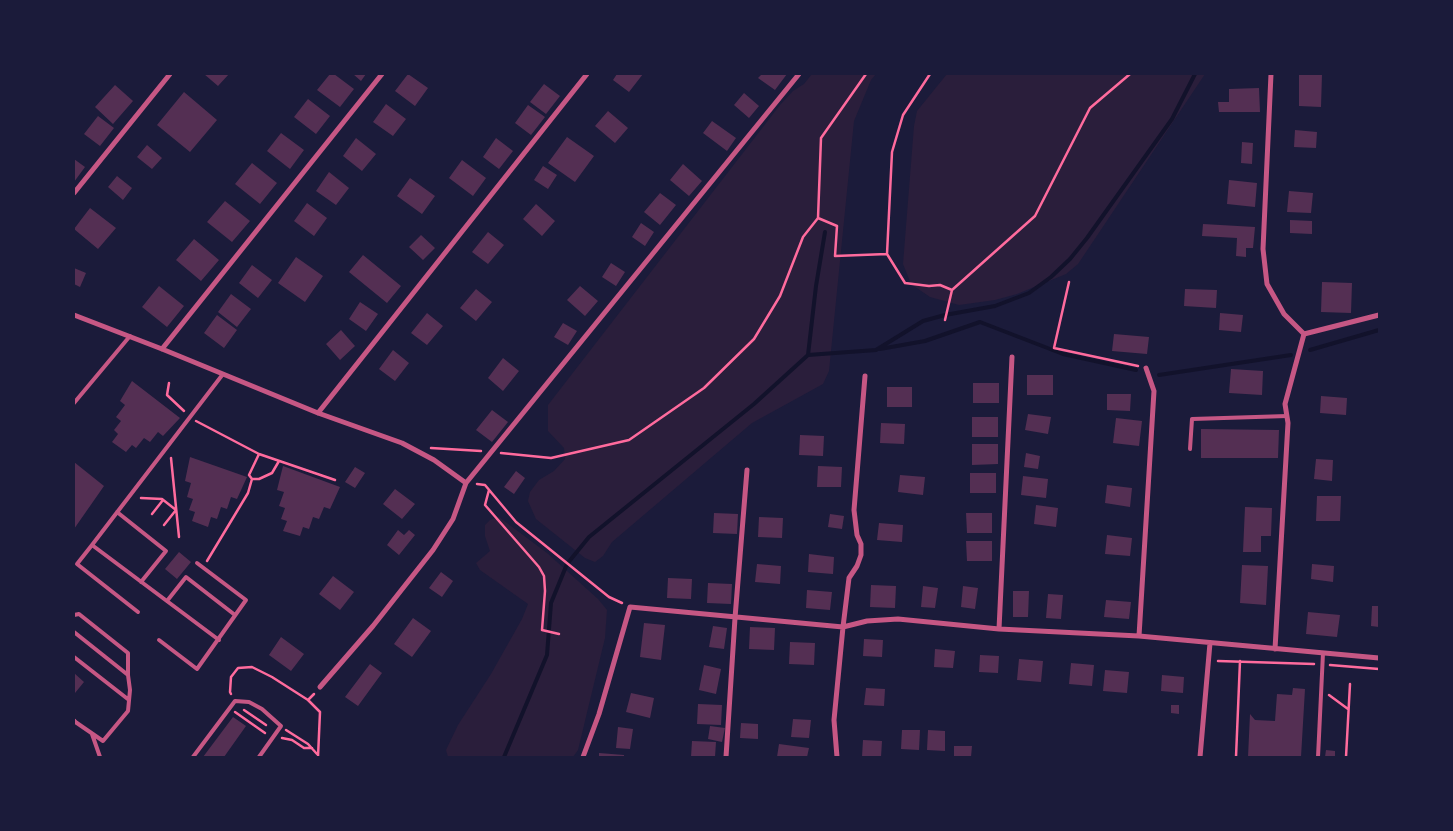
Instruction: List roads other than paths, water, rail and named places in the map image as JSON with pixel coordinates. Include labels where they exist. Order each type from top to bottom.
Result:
[{"type":"street","points":[[74,193],[170,74]]},
{"type":"street","points":[[162,349],[382,74]]},
{"type":"street","points":[[318,413],[587,74]]},
{"type":"street","points":[[320,687],[373,626],[433,550],[453,518],[466,483],[490,452],[799,74]]},
{"type":"street","points":[[1271,74],[1262,249],[1267,284],[1284,314],[1304,334]]},
{"type":"street","points":[[74,315],[318,413],[402,443],[434,460],[466,483]]},
{"type":"street","points":[[1304,334],[1379,315]]},
{"type":"street","points":[[1275,649],[1287,416],[1285,404],[1304,334]]},
{"type":"street","points":[[998,629],[1012,357]]},
{"type":"street","points":[[1139,636],[1154,391],[1146,368]]},
{"type":"street","points":[[837,757],[834,720],[843,627],[849,578],[857,566],[861,555],[861,544],[857,535],[854,510],[865,376]]},
{"type":"street","points":[[726,757],[747,470]]},
{"type":"street","points":[[583,757],[599,714],[630,607],[843,627],[867,621],[898,619],[998,629],[1139,636],[1379,658]]},
{"type":"street","points":[[1200,757],[1210,643]]},
{"type":"lane","points":[[74,403],[130,336]]},
{"type":"lane","points":[[138,612],[78,564],[223,374]]},
{"type":"lane","points":[[1190,449],[1192,419],[1287,416]]},
{"type":"lane","points":[[117,512],[166,551],[141,582]]},
{"type":"lane","points":[[92,545],[219,640]]},
{"type":"lane","points":[[159,640],[197,669],[246,600],[197,563]]},
{"type":"lane","points":[[166,601],[186,577],[235,615]]},
{"type":"lane","points":[[74,615],[79,614],[128,653],[130,690],[128,711],[103,741],[74,721]]},
{"type":"lane","points":[[74,632],[128,675]]},
{"type":"lane","points":[[1318,757],[1323,653]]},
{"type":"lane","points":[[74,658],[129,700]]},
{"type":"lane","points":[[193,757],[235,701],[249,702],[262,709],[280,726],[259,757]]},
{"type":"lane","points":[[92,734],[100,757]]},
{"type":"waterway","points":[[504,757],[547,655],[551,603],[567,564],[589,537],[754,404],[808,355],[876,350],[923,321],[995,306],[1029,293],[1051,277],[1070,259],[1087,238],[1172,119],[1195,74]]},
{"type":"waterway","points":[[808,355],[816,286],[825,232]]},
{"type":"waterway","points":[[880,349],[925,341],[980,322],[1063,354],[1136,370]]},
{"type":"waterway","points":[[1310,350],[1379,330]]},
{"type":"waterway","points":[[1159,375],[1291,355]]}]
